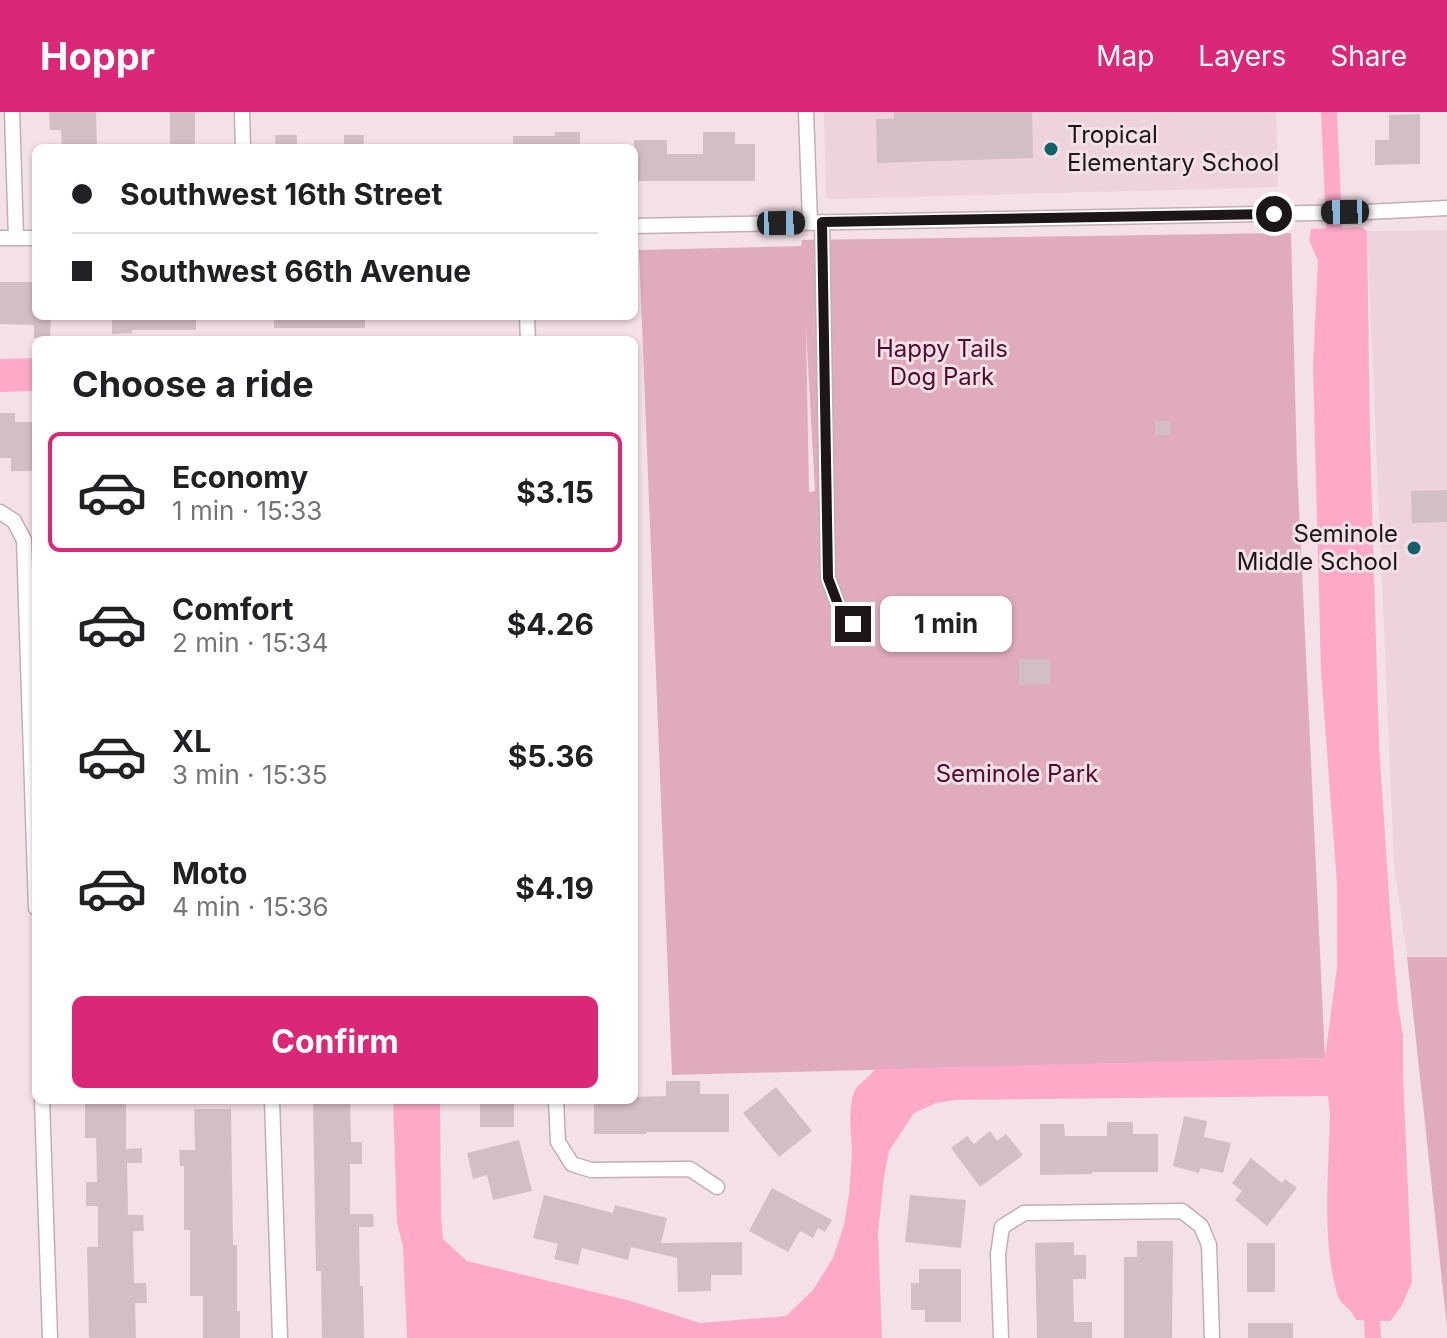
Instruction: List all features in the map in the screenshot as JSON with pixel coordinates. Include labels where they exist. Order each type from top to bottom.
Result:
[{"type":"street","points":[[12,112],[16,238]]},
{"type":"street","points":[[242,112],[243,144]]},
{"type":"street","points":[[806,112],[816,222],[828,578],[839,607],[853,624]]},
{"type":"street","points":[[638,226],[1447,208]]},
{"type":"street","points":[[0,238],[32,238]]},
{"type":"street","points":[[0,512],[14,521],[24,540],[32,785]]},
{"type":"street","points":[[42,1104],[50,1338]]},
{"type":"street","points":[[272,1104],[280,1338]]},
{"type":"street","points":[[556,1104],[558,1142],[572,1164],[591,1170],[690,1169],[717,1187]]},
{"type":"street","points":[[1001,1338],[998,1254],[1002,1227],[1024,1213],[1182,1211],[1201,1226],[1209,1245],[1212,1338]]},
{"type":"shaded area","name":"Tropical Elementary School","points":[[824,112],[1276,112],[1278,187],[826,199]]},
{"type":"shaded area","points":[[1361,227],[1367,231],[1379,744],[1391,925],[1403,1036],[1412,1282],[1401,1307],[1390,1321],[1356,1320],[1338,1296],[1329,1253],[1328,1096],[954,1100],[936,1103],[914,1113],[889,1151],[878,1233],[882,1338],[407,1338],[403,1246],[397,1223],[393,1104],[440,1104],[443,1239],[467,1261],[631,1301],[700,1323],[786,1316],[813,1290],[833,1258],[844,1225],[852,1152],[852,1098],[856,1088],[876,1069],[1325,1058],[1337,967],[1337,884],[1321,672],[1313,365],[1318,261],[1309,240],[1311,229]]},
{"type":"shaded area","name":"Seminole Middle School","points":[[1447,230],[1447,957],[1407,957],[1394,865],[1367,231]]},
{"type":"shaded area","points":[[32,358],[32,391],[0,392],[0,359]]},
{"type":"green space","name":"Seminole Park","points":[[1291,233],[1297,466],[1325,1058],[672,1075],[639,250],[801,246],[802,240]],"holes":[[[806,328],[815,491],[809,491]]]},
{"type":"green space","points":[[1407,957],[1447,957],[1447,1327]]},
{"type":"building","points":[[49,112],[96,112],[97,144],[62,144],[61,130],[50,130]]},
{"type":"building","points":[[170,112],[195,112],[195,144],[170,144]]},
{"type":"building","points":[[894,112],[1032,112],[1033,158],[877,163],[876,119],[894,119]]},
{"type":"building","points":[[1420,114],[1420,164],[1375,165],[1375,140],[1389,140],[1389,115]]},
{"type":"building","points":[[555,132],[580,132],[580,144],[513,144],[513,136],[555,136]]},
{"type":"building","points":[[703,132],[735,132],[735,144],[755,144],[755,181],[638,181],[638,144],[634,144],[634,140],[667,140],[667,154],[703,154]]},
{"type":"building","points":[[275,135],[297,135],[297,144],[276,144]]},
{"type":"building","points":[[344,135],[364,135],[363,144],[344,144]]},
{"type":"building","points":[[0,282],[32,282],[32,320],[51,320],[50,336],[34,336],[34,325],[0,324]]},
{"type":"building","points":[[112,320],[196,320],[196,330],[132,330],[132,333],[112,334]]},
{"type":"building","points":[[274,320],[365,320],[365,328],[274,328]]},
{"type":"building","points":[[0,413],[15,413],[15,422],[32,422],[32,471],[11,471],[11,458],[0,458]]},
{"type":"building","points":[[1155,421],[1170,421],[1170,435],[1155,435]]},
{"type":"building","points":[[1447,490],[1447,522],[1412,523],[1411,491]]},
{"type":"building","points":[[1019,659],[1050,659],[1050,684],[1019,685]]},
{"type":"building","points":[[666,1081],[700,1081],[700,1094],[729,1094],[729,1132],[594,1134],[594,1104],[638,1104],[638,1097],[666,1096]]},
{"type":"building","points":[[776,1087],[812,1131],[779,1157],[743,1113]]},
{"type":"building","points":[[85,1104],[126,1104],[126,1149],[142,1148],[142,1163],[127,1163],[128,1215],[143,1215],[144,1231],[133,1231],[134,1283],[146,1283],[147,1303],[135,1303],[136,1338],[89,1338],[87,1247],[98,1247],[98,1206],[86,1206],[86,1182],[97,1182],[96,1138],[85,1138]]},
{"type":"building","points":[[313,1104],[350,1104],[351,1142],[362,1142],[362,1164],[350,1164],[350,1214],[373,1214],[374,1227],[359,1227],[364,1338],[322,1338],[321,1271],[316,1271]]},
{"type":"building","points":[[480,1104],[514,1104],[514,1127],[480,1127]]},
{"type":"building","points":[[194,1109],[231,1109],[233,1245],[237,1245],[240,1338],[203,1338],[203,1296],[190,1296],[190,1230],[184,1230],[184,1166],[180,1166],[179,1150],[195,1150]]},
{"type":"building","points":[[1184,1116],[1207,1121],[1204,1137],[1231,1143],[1223,1173],[1200,1168],[1199,1173],[1173,1166]]},
{"type":"building","points":[[1107,1122],[1133,1122],[1133,1134],[1158,1134],[1158,1172],[1040,1175],[1040,1124],[1064,1124],[1065,1136],[1107,1136]]},
{"type":"building","points":[[990,1131],[997,1141],[1006,1134],[1023,1155],[980,1187],[951,1148],[967,1136],[974,1144]]},
{"type":"building","points":[[519,1140],[532,1191],[493,1200],[487,1175],[473,1179],[467,1153]]},
{"type":"building","points":[[1251,1158],[1282,1183],[1285,1179],[1297,1188],[1267,1226],[1235,1200],[1242,1191],[1232,1183]]},
{"type":"building","points":[[772,1188],[832,1220],[825,1232],[818,1228],[813,1238],[800,1231],[788,1252],[749,1231]]},
{"type":"building","points":[[544,1195],[613,1213],[615,1205],[667,1218],[661,1243],[742,1242],[742,1275],[711,1275],[711,1291],[678,1292],[677,1258],[631,1247],[628,1260],[582,1248],[578,1265],[554,1259],[558,1244],[533,1238]]},
{"type":"building","points":[[910,1195],[966,1200],[961,1248],[905,1242]]},
{"type":"building","points":[[1137,1241],[1173,1241],[1172,1338],[1124,1338],[1124,1257],[1137,1257]]},
{"type":"building","points":[[1074,1242],[1074,1255],[1086,1255],[1086,1279],[1073,1279],[1074,1322],[1092,1322],[1092,1338],[1037,1338],[1035,1243]]},
{"type":"building","points":[[1247,1243],[1275,1243],[1275,1292],[1247,1292]]},
{"type":"building","points":[[919,1269],[961,1269],[961,1322],[925,1322],[925,1310],[911,1310],[911,1283],[919,1283]]},
{"type":"building","points":[[1248,1323],[1293,1323],[1293,1338],[1248,1338]]},
{"type":"waterway","points":[[1329,112],[1335,249]]},
{"type":"waterway","points":[[1371,1300],[1373,1338]]},
{"type":"place","name":"Tropical Elementary School","points":[[1051,149]]},
{"type":"place","name":"Seminole Middle School","points":[[1414,548]]},
{"type":"route","points":[[853,624],[839,607],[828,578],[822,222],[1274,214]]},
{"type":"park label","name":"Happy Tails Dog Park","points":[[942,363]]}]
